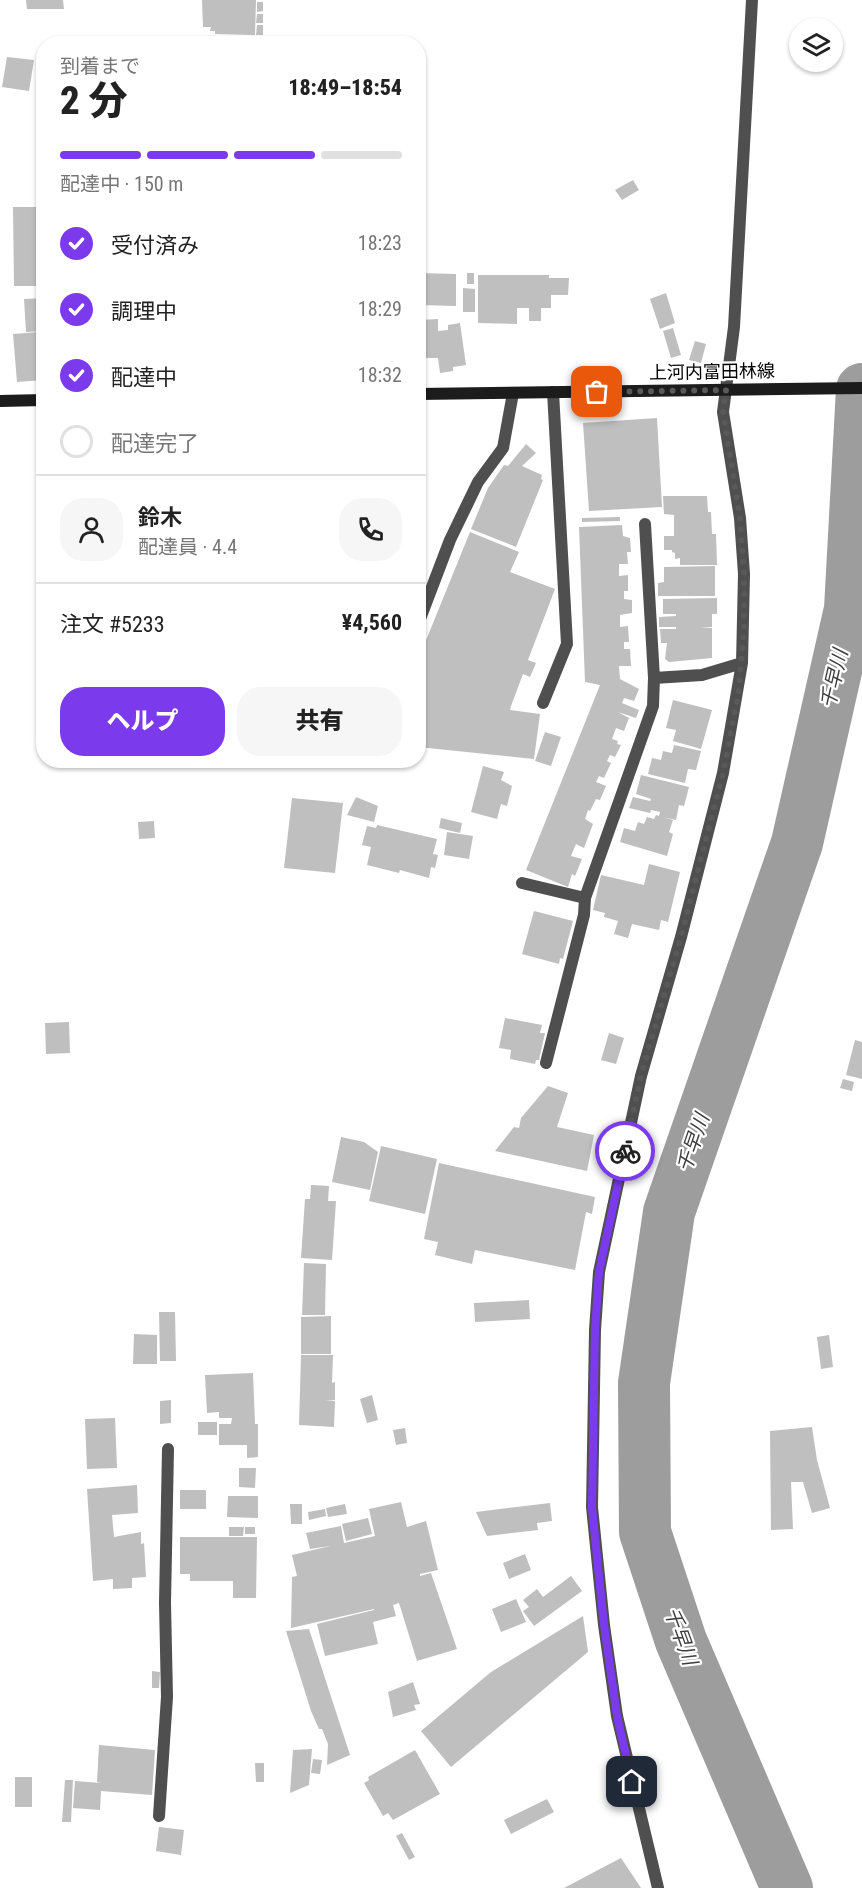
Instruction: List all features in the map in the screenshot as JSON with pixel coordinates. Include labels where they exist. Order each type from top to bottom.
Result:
[{"type":"main road","name":"上河内富田林線","points":[[426,394],[862,388]]},
{"type":"main road","points":[[0,401],[36,400]]},
{"type":"street","points":[[658,1888],[636,1804],[617,1716],[604,1625],[592,1508],[595,1330],[599,1272],[641,1076],[681,937],[723,773],[742,663],[744,574],[740,518],[723,412],[734,327],[752,0]]},
{"type":"street","points":[[426,603],[450,540],[478,482],[503,448],[513,393]]},
{"type":"street","points":[[543,703],[567,644],[553,393]]},
{"type":"street","points":[[546,1063],[584,915],[585,898],[653,706],[654,678],[645,524]]},
{"type":"street","points":[[654,678],[702,675],[742,663]]},
{"type":"street","points":[[522,883],[585,898]]},
{"type":"street","points":[[159,1816],[167,1697],[165,1603],[168,1449]]},
{"type":"building","points":[[26,0],[63,0],[64,9],[27,9]]},
{"type":"building","points":[[202,0],[256,0],[255,35],[215,34],[215,31],[210,31],[211,27],[203,27]]},
{"type":"building","points":[[257,2],[263,2],[263,11],[257,12]]},
{"type":"building","points":[[257,14],[263,14],[263,23],[256,23]]},
{"type":"building","points":[[257,25],[263,25],[263,35],[256,35]]},
{"type":"building","points":[[7,57],[34,60],[29,91],[2,87]]},
{"type":"building","points":[[633,180],[639,190],[622,200],[615,190]]},
{"type":"building","points":[[13,207],[36,207],[36,286],[14,286]]},
{"type":"building","points":[[426,273],[456,274],[456,306],[426,305]]},
{"type":"building","points":[[467,273],[474,273],[474,284],[467,284]]},
{"type":"building","points":[[478,275],[549,275],[549,278],[569,278],[568,295],[551,295],[551,308],[541,308],[541,321],[529,321],[529,308],[517,308],[517,324],[478,323]]},
{"type":"building","points":[[463,288],[475,289],[475,312],[463,312]]},
{"type":"building","points":[[666,293],[675,323],[660,329],[650,299]]},
{"type":"building","points":[[36,298],[36,331],[26,332],[24,299]]},
{"type":"building","points":[[438,319],[438,331],[448,330],[448,325],[460,323],[466,365],[453,367],[453,371],[440,373],[438,358],[426,358],[426,320]]},
{"type":"building","points":[[673,328],[681,355],[671,358],[663,331]]},
{"type":"building","points":[[36,332],[36,381],[17,382],[13,334]]},
{"type":"building","points":[[695,341],[706,344],[701,363],[689,360]]},
{"type":"building","points":[[657,418],[662,507],[589,511],[583,423]]},
{"type":"building","points":[[526,444],[536,453],[522,466],[542,475],[543,480],[516,547],[471,529],[488,488],[504,465],[508,466]]},
{"type":"building","points":[[663,496],[707,496],[708,512],[711,512],[712,534],[716,534],[717,565],[680,565],[680,558],[675,559],[675,553],[672,550],[664,550],[664,536],[674,536],[674,515],[664,514]]},
{"type":"building","points":[[620,517],[620,521],[582,522],[582,518]]},
{"type":"building","points":[[622,525],[623,536],[630,538],[631,552],[627,552],[628,564],[619,564],[619,576],[628,575],[628,591],[624,591],[624,599],[632,600],[632,613],[620,615],[620,627],[628,626],[629,642],[624,642],[624,649],[630,649],[631,666],[619,666],[620,679],[639,689],[634,701],[624,698],[622,703],[639,710],[636,718],[618,712],[629,718],[624,731],[616,728],[612,739],[621,745],[615,757],[610,755],[607,761],[611,763],[604,778],[599,776],[596,782],[606,786],[600,800],[596,799],[590,811],[588,810],[585,819],[593,824],[584,848],[576,844],[571,856],[582,859],[575,876],[572,874],[568,887],[526,870],[600,685],[585,682],[579,527]]},
{"type":"building","points":[[470,532],[519,552],[510,572],[555,589],[528,660],[536,663],[530,677],[523,674],[510,710],[540,714],[534,759],[426,748],[426,640]]},
{"type":"building","points":[[715,566],[715,596],[658,596],[658,583],[664,582],[664,567]]},
{"type":"building","points":[[717,598],[717,614],[712,614],[712,627],[700,627],[712,628],[712,658],[669,662],[665,659],[667,643],[661,643],[660,629],[676,629],[676,627],[659,627],[659,617],[676,616],[676,614],[663,614],[663,599]]},
{"type":"building","points":[[673,700],[712,710],[701,749],[673,741],[676,730],[666,728]]},
{"type":"building","points":[[545,732],[561,737],[551,766],[535,761]]},
{"type":"building","points":[[674,745],[701,751],[696,770],[688,769],[685,783],[648,774],[652,758],[661,760],[663,751],[672,753]]},
{"type":"building","points":[[483,766],[504,772],[501,780],[512,786],[507,806],[501,804],[497,819],[471,812]]},
{"type":"building","points":[[641,775],[689,787],[684,806],[679,805],[676,820],[663,817],[673,820],[669,832],[673,834],[667,856],[620,842],[624,828],[635,831],[638,822],[644,824],[647,817],[654,819],[656,815],[659,816],[660,812],[651,810],[650,813],[629,808],[633,797],[650,801],[651,799],[636,794]]},
{"type":"building","points":[[356,797],[378,806],[374,822],[347,815]]},
{"type":"building","points":[[292,798],[343,803],[335,873],[284,868]]},
{"type":"building","points":[[441,818],[462,823],[460,833],[439,828]]},
{"type":"building","points":[[154,821],[155,838],[139,839],[138,822]]},
{"type":"building","points":[[377,825],[437,839],[433,854],[438,855],[435,868],[431,867],[429,878],[400,870],[399,873],[367,865],[371,847],[362,845],[367,826],[376,828]]},
{"type":"building","points":[[447,832],[473,836],[469,859],[444,855]]},
{"type":"building","points":[[649,864],[680,872],[668,922],[661,920],[659,930],[632,924],[628,938],[614,934],[618,921],[604,917],[605,913],[593,910],[601,875],[644,885]]},
{"type":"building","points":[[534,911],[573,921],[563,959],[560,958],[559,964],[522,954]]},
{"type":"building","points":[[505,1018],[542,1025],[540,1033],[545,1033],[539,1060],[536,1060],[535,1064],[510,1059],[511,1050],[499,1048]]},
{"type":"building","points":[[69,1022],[70,1053],[46,1054],[45,1023]]},
{"type":"building","points":[[609,1033],[624,1038],[616,1064],[601,1060]]},
{"type":"building","points":[[855,1040],[862,1042],[862,1079],[846,1075]]},
{"type":"building","points":[[843,1079],[854,1082],[852,1091],[840,1088]]},
{"type":"building","points":[[548,1086],[568,1093],[557,1127],[594,1135],[587,1171],[495,1151],[514,1127],[519,1128],[521,1118]]},
{"type":"building","points":[[341,1137],[364,1142],[378,1152],[370,1190],[332,1182]]},
{"type":"building","points":[[381,1146],[437,1159],[425,1214],[369,1201]]},
{"type":"building","points":[[439,1163],[595,1197],[592,1214],[586,1212],[575,1270],[475,1250],[472,1264],[435,1255],[438,1242],[424,1239]]},
{"type":"building","points":[[311,1185],[329,1186],[328,1201],[336,1201],[332,1260],[301,1258],[305,1199],[310,1199]]},
{"type":"building","points":[[304,1263],[326,1264],[325,1315],[302,1315]]},
{"type":"building","points":[[529,1300],[530,1319],[475,1322],[474,1303]]},
{"type":"building","points":[[159,1312],[175,1312],[176,1361],[160,1361]]},
{"type":"building","points":[[331,1316],[331,1354],[301,1354],[301,1317]]},
{"type":"building","points":[[134,1334],[157,1335],[157,1364],[133,1364]]},
{"type":"building","points":[[829,1335],[833,1367],[821,1369],[817,1337]]},
{"type":"building","points":[[301,1355],[333,1355],[332,1383],[335,1382],[335,1400],[325,1400],[335,1401],[334,1427],[299,1425]]},
{"type":"building","points":[[253,1373],[255,1424],[258,1424],[258,1457],[247,1458],[247,1445],[219,1445],[219,1424],[231,1424],[232,1418],[219,1418],[219,1412],[207,1413],[205,1375]]},
{"type":"building","points":[[372,1395],[378,1420],[367,1423],[360,1399]]},
{"type":"building","points":[[171,1400],[171,1423],[160,1424],[160,1401]]},
{"type":"building","points":[[115,1418],[117,1468],[87,1469],[85,1419]]},
{"type":"building","points":[[198,1422],[217,1422],[217,1435],[198,1435]]},
{"type":"building","points":[[812,1427],[817,1460],[830,1508],[812,1513],[803,1482],[791,1482],[793,1529],[771,1530],[770,1431]]},
{"type":"building","points":[[405,1428],[407,1443],[396,1445],[393,1430]]},
{"type":"building","points":[[239,1468],[256,1468],[255,1488],[239,1487]]},
{"type":"building","points":[[137,1485],[138,1513],[112,1515],[114,1537],[141,1532],[146,1577],[132,1578],[132,1588],[113,1589],[113,1579],[93,1581],[87,1489]]},
{"type":"building","points":[[180,1490],[206,1490],[206,1509],[180,1509]]},
{"type":"building","points":[[228,1496],[258,1496],[258,1518],[227,1517]]},
{"type":"building","points":[[401,1502],[407,1527],[426,1521],[438,1570],[420,1574],[420,1576],[431,1573],[457,1649],[417,1661],[399,1603],[393,1605],[396,1616],[373,1622],[378,1644],[325,1656],[317,1624],[374,1609],[291,1628],[292,1577],[297,1576],[292,1555],[330,1546],[310,1549],[306,1533],[341,1526],[344,1543],[375,1536],[369,1509]]},
{"type":"building","points":[[550,1503],[552,1521],[537,1523],[538,1530],[487,1536],[476,1512]]},
{"type":"building","points":[[290,1504],[302,1504],[302,1524],[291,1524]]},
{"type":"building","points":[[345,1504],[347,1514],[328,1517],[326,1508]]},
{"type":"building","points":[[325,1509],[326,1516],[309,1520],[308,1512]]},
{"type":"building","points":[[368,1518],[372,1534],[346,1541],[342,1524]]},
{"type":"building","points":[[229,1527],[244,1527],[243,1536],[229,1536]]},
{"type":"building","points":[[245,1527],[255,1527],[255,1534],[245,1534]]},
{"type":"building","points":[[180,1537],[257,1537],[256,1598],[233,1598],[233,1581],[190,1581],[190,1574],[180,1574]]},
{"type":"building","points":[[525,1554],[531,1570],[509,1579],[503,1563]]},
{"type":"building","points":[[571,1576],[582,1591],[534,1626],[523,1611],[529,1607],[523,1600],[537,1589],[543,1597]]},
{"type":"building","points":[[516,1599],[526,1622],[501,1632],[492,1609]]},
{"type":"building","points":[[583,1616],[588,1652],[451,1767],[421,1731],[491,1672]]},
{"type":"building","points":[[309,1629],[350,1755],[327,1765],[328,1744],[311,1711],[286,1631]]},
{"type":"building","points":[[152,1671],[160,1672],[159,1688],[152,1688]]},
{"type":"building","points":[[413,1682],[420,1704],[414,1705],[416,1710],[393,1717],[388,1692]]},
{"type":"building","points":[[99,1745],[155,1750],[152,1795],[101,1791],[100,1810],[73,1808],[75,1781],[101,1783],[97,1782]]},
{"type":"building","points":[[312,1749],[309,1785],[290,1793],[293,1750]]},
{"type":"building","points":[[415,1750],[440,1794],[393,1820],[388,1813],[383,1816],[364,1783],[369,1780],[368,1777]]},
{"type":"building","points":[[313,1759],[322,1760],[320,1774],[311,1773]]},
{"type":"building","points":[[255,1763],[264,1763],[264,1782],[256,1782]]},
{"type":"building","points":[[15,1777],[32,1777],[32,1807],[15,1807]]},
{"type":"building","points":[[65,1780],[73,1780],[71,1822],[62,1822]]},
{"type":"building","points":[[547,1799],[554,1812],[511,1834],[504,1820]]},
{"type":"building","points":[[159,1827],[184,1830],[181,1855],[156,1851]]},
{"type":"building","points":[[402,1833],[415,1857],[409,1860],[396,1836]]},
{"type":"building","points":[[621,1858],[641,1888],[564,1888],[598,1870]]},
{"type":"waterway","name":"千早川","points":[[787,1888],[681,1641],[645,1532],[644,1383],[669,1212],[797,843],[850,609],[862,389]]},
{"type":"way so far","points":[[597,392],[726,390],[723,412],[740,518],[744,574],[742,663],[723,773],[681,937],[641,1076],[625,1151]]},
{"type":"route","points":[[625,1151],[599,1272],[595,1330],[592,1508],[604,1625],[617,1716],[632,1782]]}]
